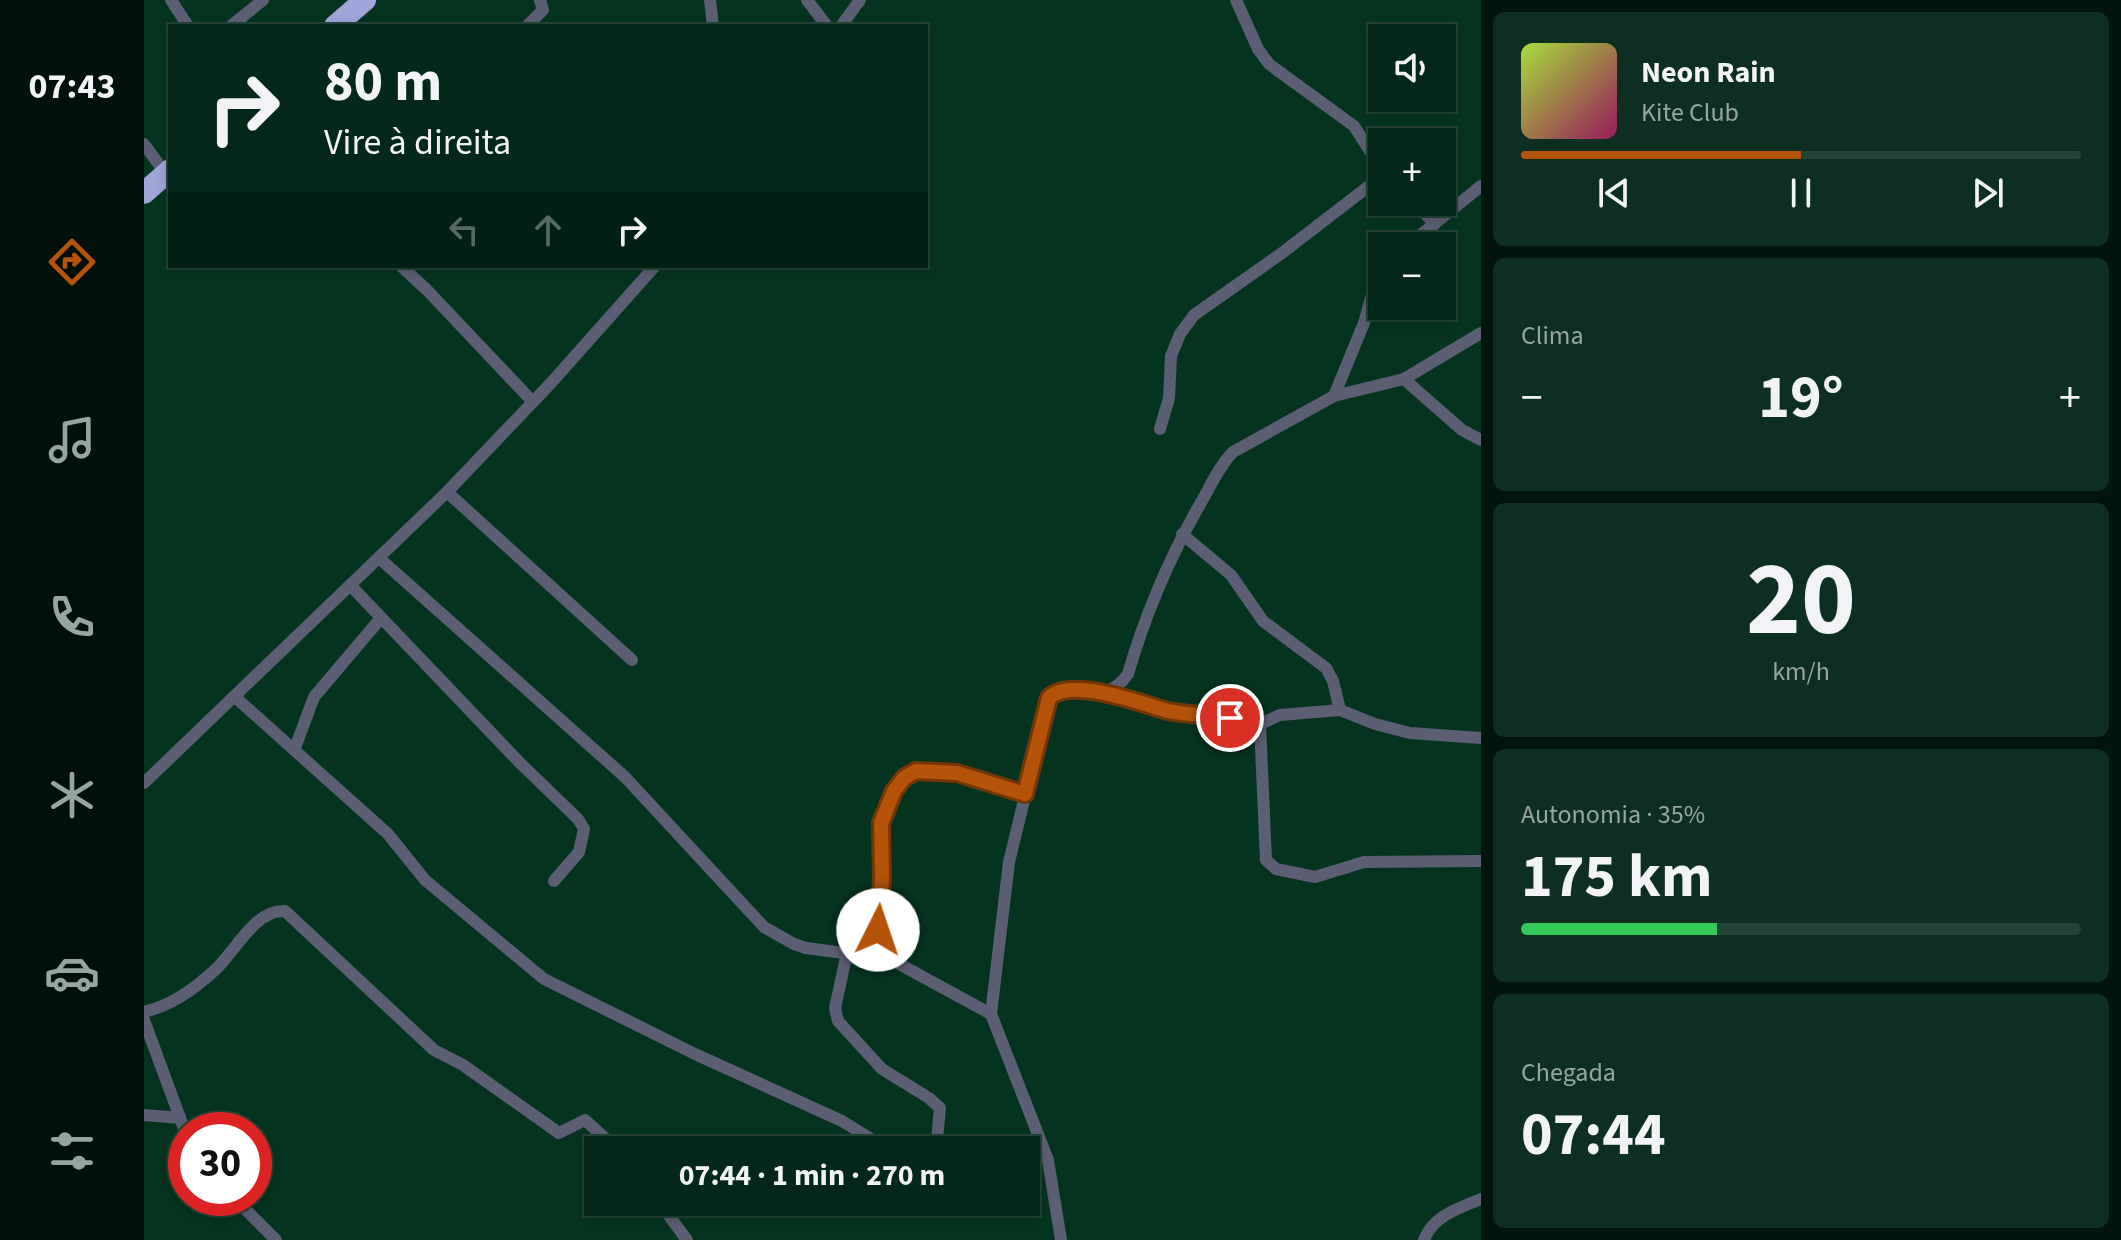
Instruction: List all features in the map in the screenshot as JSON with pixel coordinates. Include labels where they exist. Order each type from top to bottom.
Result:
[{"type":"highway","points":[[337,24],[365,0]]},
{"type":"highway","points":[[144,193],[168,172]]},
{"type":"street","points":[[171,0],[187,24]]},
{"type":"street","points":[[233,24],[263,0]]},
{"type":"street","points":[[529,24],[543,10],[540,0]]},
{"type":"street","points":[[710,0],[713,24]]},
{"type":"street","points":[[807,0],[825,24]]},
{"type":"street","points":[[842,24],[860,0]]},
{"type":"street","points":[[1236,0],[1258,49],[1269,64],[1354,126],[1368,148]]},
{"type":"street","points":[[144,144],[168,172]]},
{"type":"street","points":[[1425,232],[1481,186]]},
{"type":"street","points":[[1160,429],[1169,398],[1171,356],[1180,334],[1194,315],[1368,187]]},
{"type":"street","points":[[1427,216],[1435,224]]},
{"type":"street","points":[[403,268],[533,402]]},
{"type":"street","points":[[144,783],[447,492],[653,268]]},
{"type":"street","points":[[1334,396],[1368,311]]},
{"type":"street","points":[[1108,692],[1117,688],[1128,674],[1145,617],[1182,534],[1233,452],[1334,396],[1404,379],[1481,333]]},
{"type":"street","points":[[1404,379],[1462,430],[1481,440]]},
{"type":"street","points":[[447,492],[632,660]]},
{"type":"street","points":[[1182,534],[1231,575],[1263,621],[1326,668],[1333,681],[1340,710]]},
{"type":"street","points":[[379,558],[625,777],[764,927],[794,944],[876,956],[901,964],[991,1014]]},
{"type":"street","points":[[351,586],[520,763],[578,819],[584,829],[579,852],[554,881]]},
{"type":"street","points":[[295,748],[314,697],[381,618]]},
{"type":"street","points":[[1061,1240],[1048,1160],[991,1014],[1009,862],[1049,698],[1061,691],[1108,692],[1170,711],[1260,724],[1293,713],[1340,710],[1410,733],[1481,738]]},
{"type":"street","points":[[235,697],[388,834],[425,880],[544,979],[695,1054],[842,1121],[866,1136]]},
{"type":"street","points":[[1260,724],[1266,860],[1271,866],[1315,877],[1364,862],[1481,861]]},
{"type":"street","points":[[876,956],[882,879],[881,823],[899,783],[916,771],[957,773],[1025,794]]},
{"type":"street","points":[[144,1012],[172,1003],[195,987],[216,969],[258,920],[274,911],[285,911],[434,1050],[474,1073],[556,1132],[561,1134],[585,1120],[603,1136]]},
{"type":"street","points":[[847,953],[835,1008],[838,1021],[882,1069],[940,1108],[938,1136]]},
{"type":"street","points":[[144,1020],[178,1112]]},
{"type":"street","points":[[144,1115],[168,1117]]},
{"type":"street","points":[[1424,1240],[1437,1220],[1481,1199]]},
{"type":"street","points":[[252,1216],[276,1240]]},
{"type":"street","points":[[669,1216],[687,1240]]},
{"type":"route","points":[[878,930],[882,879],[881,823],[894,791],[909,774],[916,771],[957,773],[1025,794],[1042,719],[1049,698],[1055,692],[1108,692],[1170,711],[1230,718]]}]
